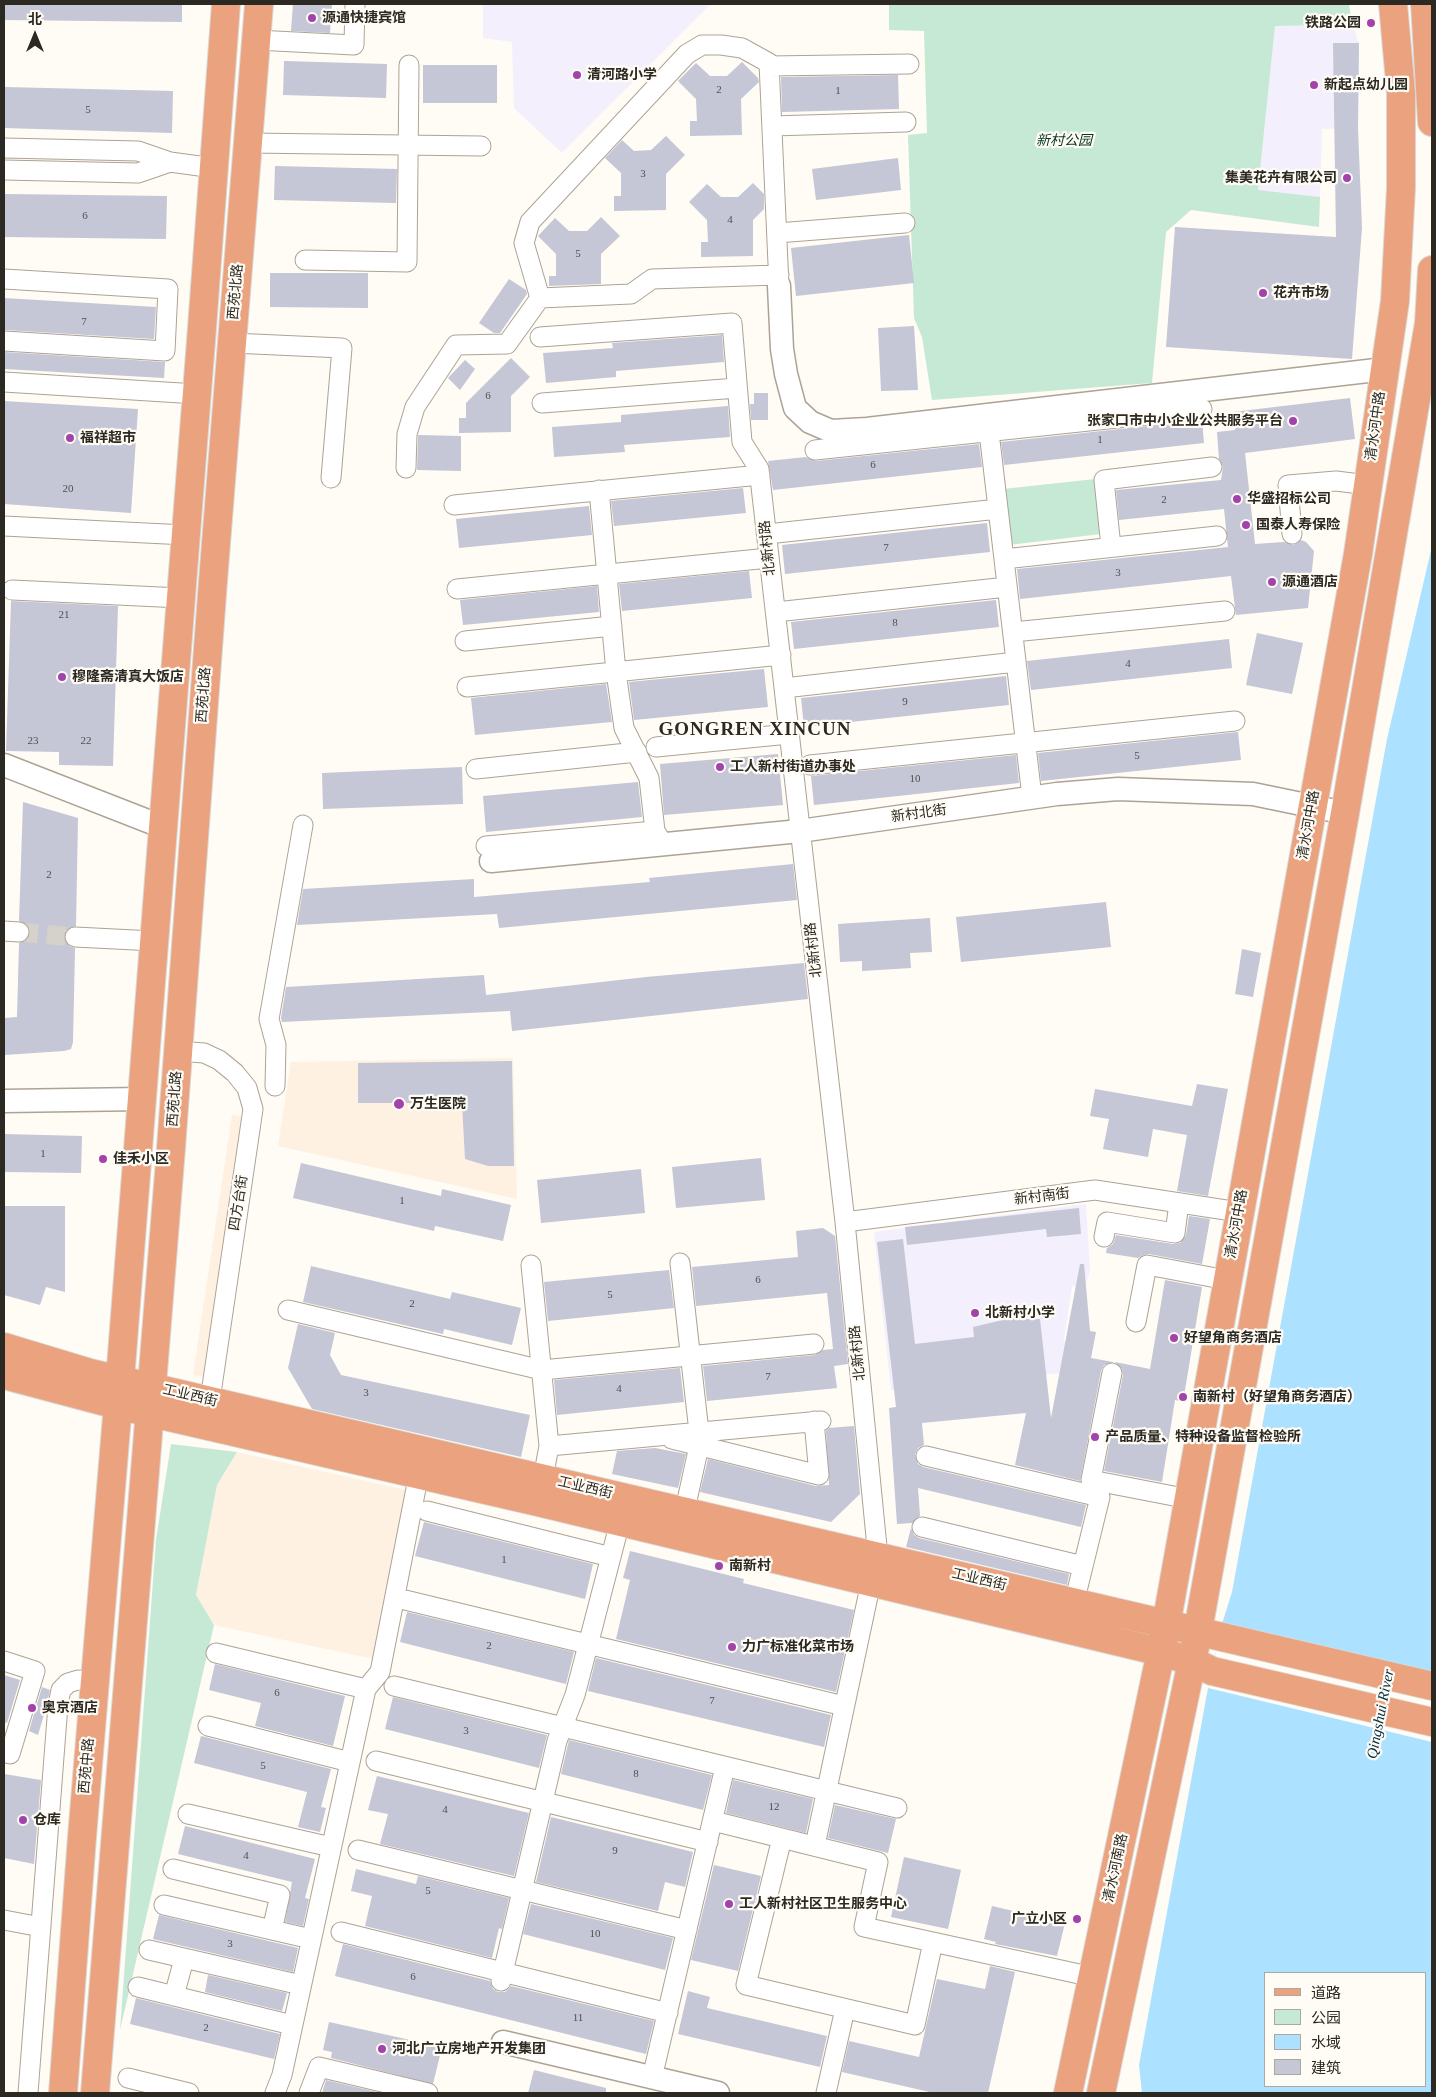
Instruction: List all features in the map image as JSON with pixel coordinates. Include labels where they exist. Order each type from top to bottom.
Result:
[{"type":"main road","points":[[118,1392],[226,4]]},
{"type":"main road","name":"西苑北路","points":[[152,1400],[259,4]]},
{"type":"main road","name":"清水河中路","points":[[1164,1639],[1358,554],[1395,301],[1401,188],[1401,93],[1393,4]]},
{"type":"main road","points":[[1424,4],[1432,122]]},
{"type":"main road","points":[[1101,2093],[1196,1666],[1201,1609],[1345,813],[1429,323],[1432,270]]},
{"type":"main road","name":"工业西街","points":[[4,1347],[118,1392]]},
{"type":"main road","name":"工业西街","points":[[4,1375],[118,1392],[874,1569],[1109,1639],[1164,1639]]},
{"type":"main road","name":"西苑中路","points":[[63,2093],[118,1392]]},
{"type":"main road","points":[[95,2093],[152,1400]]},
{"type":"main road","name":"工业西街","points":[[152,1400],[210,1400],[421,1462]]},
{"type":"main road","name":"工业西街","points":[[541,1490],[620,1522],[682,1524]]},
{"type":"main road","name":"工业西街","points":[[874,1569],[1074,1602],[1111,1611],[1164,1639]]},
{"type":"main road","points":[[1111,1611],[1147,1608],[1164,1600],[1173,1586]]},
{"type":"main road","points":[[1201,1609],[1205,1621],[1211,1630],[1220,1637]]},
{"type":"main road","points":[[1164,1639],[1220,1637],[1432,1686]]},
{"type":"main road","points":[[1109,1639],[1127,1651],[1138,1663],[1145,1680],[1150,1704]]},
{"type":"main road","points":[[1164,1639],[1196,1666],[1432,1722]]},
{"type":"main road","name":"清水河南路","points":[[1068,2093],[1164,1639]]},
{"type":"street","points":[[256,40],[354,45],[356,4]]},
{"type":"street","points":[[540,298],[524,243],[530,222],[687,54],[702,45],[721,45],[742,48],[769,63],[782,349],[795,408],[810,422],[831,431],[867,429],[1385,369]]},
{"type":"street","points":[[769,66],[909,64]]},
{"type":"street","points":[[305,260],[407,262],[409,65]]},
{"type":"street","points":[[772,126],[906,122]]},
{"type":"street","points":[[248,142],[481,146]]},
{"type":"street","points":[[4,148],[138,151],[170,162],[214,168]]},
{"type":"street","points":[[4,170],[138,173],[170,162]]},
{"type":"street","points":[[777,233],[905,223]]},
{"type":"street","points":[[4,279],[168,289],[165,351],[4,341]]},
{"type":"street","points":[[540,298],[631,294],[652,279],[779,281]]},
{"type":"street","points":[[406,468],[407,434],[415,407],[456,345],[507,344],[540,298]]},
{"type":"street","name":"北新村路","points":[[540,337],[732,323],[742,442],[759,469],[760,474],[845,1222],[874,1569],[816,1836]]},
{"type":"street","points":[[232,343],[342,348],[331,478]]},
{"type":"street","points":[[4,382],[197,394]]},
{"type":"street","points":[[542,403],[737,388]]},
{"type":"street","points":[[815,450],[1202,409]]},
{"type":"street","points":[[989,432],[1032,797]]},
{"type":"street","points":[[1111,547],[1104,480],[1212,467]]},
{"type":"street","points":[[454,505],[760,474]]},
{"type":"street","points":[[1292,534],[1288,485],[1336,481],[1368,484]]},
{"type":"street","points":[[599,490],[616,672],[624,728],[649,778],[659,837]]},
{"type":"street","points":[[767,534],[998,509]]},
{"type":"street","points":[[4,526],[186,535]]},
{"type":"street","points":[[1004,559],[1216,536]]},
{"type":"street","points":[[457,589],[769,558]]},
{"type":"street","points":[[776,612],[1007,587]]},
{"type":"street","points":[[12,590],[181,598]]},
{"type":"street","points":[[1012,632],[1225,611]]},
{"type":"street","points":[[464,641],[612,626]]},
{"type":"street","points":[[467,686],[780,655]]},
{"type":"street","points":[[784,688],[1016,662]]},
{"type":"street","points":[[810,765],[1235,721]]},
{"type":"street","points":[[656,747],[790,734]]},
{"type":"street","points":[[476,769],[637,752]]},
{"type":"street","points":[[4,765],[163,827]]},
{"type":"street","name":"新村北街","points":[[489,853],[659,837],[800,831],[1032,797],[1118,789],[1190,790],[1253,794],[1345,813]]},
{"type":"street","points":[[247,1088],[280,1087],[276,1045],[269,1019],[303,825]]},
{"type":"street","points":[[76,937],[154,942]]},
{"type":"street","name":"四方台街","points":[[178,1052],[204,1053],[214,1056],[235,1073],[247,1088],[253,1109],[210,1400]]},
{"type":"street","points":[[4,1101],[142,1099]]},
{"type":"street","name":"新村南街","points":[[845,1222],[1094,1190],[1239,1212]]},
{"type":"street","points":[[1104,1237],[1107,1222],[1174,1233],[1179,1203]]},
{"type":"street","points":[[680,1263],[699,1439],[682,1524]]},
{"type":"street","points":[[531,1265],[550,1446],[541,1490]]},
{"type":"street","points":[[1136,1322],[1147,1265],[1228,1280]]},
{"type":"street","points":[[288,1310],[542,1370],[814,1344]]},
{"type":"street","points":[[1112,1374],[1091,1480],[1189,1499]]},
{"type":"street","points":[[550,1446],[658,1436],[699,1439],[818,1421],[818,1476],[699,1439]]},
{"type":"street","points":[[926,1456],[1100,1497],[1074,1602]]},
{"type":"street","points":[[275,2093],[292,2025],[366,1689],[380,1672],[421,1462]]},
{"type":"street","points":[[428,1511],[611,1557]]},
{"type":"street","points":[[502,1977],[557,1741],[575,1695],[620,1522]]},
{"type":"street","points":[[922,1527],[1083,1566]]},
{"type":"street","points":[[405,1600],[588,1646],[844,1706]]},
{"type":"street","points":[[216,1652],[366,1689]]},
{"type":"street","points":[[4,1661],[35,1671],[10,1754],[4,1752]]},
{"type":"street","points":[[28,2093],[58,1705],[61,1690],[68,1682],[78,1680],[94,1681]]},
{"type":"street","points":[[394,1686],[897,1808]]},
{"type":"street","points":[[208,1726],[350,1762]]},
{"type":"street","points":[[376,1761],[708,1842]]},
{"type":"street","points":[[652,2078],[725,1767]]},
{"type":"street","points":[[188,1814],[331,1847]]},
{"type":"street","points":[[713,1821],[878,1862],[864,1927],[1092,1977]]},
{"type":"street","points":[[782,1838],[746,1985],[915,2025],[933,1942]]},
{"type":"street","points":[[358,1850],[687,1930]]},
{"type":"street","points":[[173,1869],[280,1895],[272,1930]]},
{"type":"street","points":[[164,1905],[311,1939]]},
{"type":"street","points":[[4,1920],[41,1927]]},
{"type":"street","points":[[341,1932],[502,1977],[668,2013]]},
{"type":"street","points":[[149,1950],[301,1985]]},
{"type":"street","points":[[174,1996],[184,1959]]},
{"type":"street","points":[[138,1987],[292,2025]]},
{"type":"street","points":[[826,2093],[845,2009]]},
{"type":"street","points":[[503,2042],[652,2078],[686,2090],[718,2093]]},
{"type":"street","points":[[309,2093],[319,2067],[428,2093]]},
{"type":"street","points":[[128,2078],[189,2093]]},
{"type":"shaded area","name":"清河路小学","points":[[483,4],[711,4],[562,153],[514,108],[512,42],[483,38]]},
{"type":"shaded area","name":"新起点幼儿园","points":[[1352,24],[1359,43],[1358,128],[1322,129],[1320,197],[1258,191],[1275,25]]},
{"type":"shaded area","name":"万生医院","points":[[513,1058],[517,1199],[278,1146],[291,1062]]},
{"type":"shaded area","points":[[232,1115],[244,1117],[206,1377],[193,1375]]},
{"type":"shaded area","name":"北新村小学","points":[[1086,1204],[1090,1271],[1085,1286],[1072,1286],[1064,1339],[1067,1353],[1061,1373],[891,1390],[874,1232]]},
{"type":"shaded area","points":[[237,1452],[410,1491],[378,1660],[214,1625],[196,1595],[217,1485]]},
{"type":"green space","name":"新村公园","points":[[889,4],[1349,4],[1352,24],[1275,26],[1258,190],[1320,197],[1319,227],[1191,210],[1166,232],[1152,383],[932,400],[922,337],[914,318],[908,135],[927,133],[924,31],[889,30]]},
{"type":"green space","points":[[1095,479],[1101,534],[1009,545],[1003,489]]},
{"type":"green space","points":[[171,1444],[237,1452],[217,1485],[196,1595],[214,1625],[120,2030],[156,1540]]},
{"type":"water","name":"Qingshui River","points":[[1432,546],[1432,2093],[1142,2093],[1139,2065],[1208,1688],[1222,1624],[1232,1592],[1387,739]]},
{"type":"pier","points":[[1222,1624],[1432,1676],[1432,1742],[1208,1688]]},
{"type":"building","points":[[4,4],[182,4],[182,22],[4,20]]},
{"type":"building","name":"源通快捷宾馆","points":[[293,4],[332,4],[330,33],[291,31]]},
{"type":"building","name":"花卉市场","points":[[1333,43],[1359,43],[1358,128],[1362,228],[1352,359],[1166,347],[1175,227],[1336,237]]},
{"type":"building","points":[[284,61],[387,64],[386,98],[283,95]]},
{"type":"building","points":[[742,62],[758,78],[759,82],[741,99],[742,135],[690,136],[690,121],[697,121],[696,99],[678,81],[696,63],[710,76],[727,76]]},
{"type":"building","points":[[423,65],[497,65],[497,103],[423,103]]},
{"type":"building","points":[[898,75],[899,109],[782,112],[781,77]]},
{"type":"building","points":[[4,87],[173,91],[172,133],[4,128]]},
{"type":"building","points":[[666,136],[685,155],[666,174],[666,210],[614,211],[614,196],[621,196],[621,173],[605,158],[622,140],[634,151],[651,150]]},
{"type":"building","points":[[898,158],[901,190],[816,200],[812,169]]},
{"type":"building","points":[[275,166],[397,169],[396,203],[274,200]]},
{"type":"building","points":[[753,183],[764,194],[764,209],[753,220],[753,256],[701,257],[701,242],[708,242],[707,220],[689,202],[707,184],[721,197],[738,197]]},
{"type":"building","points":[[4,194],[167,196],[166,239],[4,237]]},
{"type":"building","points":[[601,217],[620,236],[601,254],[601,284],[549,286],[549,276],[556,276],[556,254],[538,236],[555,218],[569,231],[587,231]]},
{"type":"building","points":[[909,235],[914,283],[796,296],[791,248]]},
{"type":"building","points":[[270,273],[368,273],[368,308],[270,307]]},
{"type":"building","points":[[509,279],[526,290],[527,294],[500,333],[494,333],[479,323]]},
{"type":"building","points":[[4,298],[156,307],[154,339],[4,330]]},
{"type":"building","points":[[914,326],[918,390],[881,391],[878,328]]},
{"type":"building","points":[[722,335],[724,362],[616,371],[616,377],[546,383],[543,353],[613,348],[612,343]]},
{"type":"building","points":[[4,352],[165,362],[164,378],[4,369]]},
{"type":"building","points":[[511,358],[530,377],[511,396],[511,432],[459,433],[459,418],[466,418],[466,403]]},
{"type":"building","points":[[465,360],[475,369],[460,390],[448,378]]},
{"type":"building","points":[[754,393],[768,393],[768,420],[751,420],[750,404],[754,404]]},
{"type":"building","points":[[1350,398],[1355,439],[1245,453],[1255,544],[1284,542],[1293,545],[1301,540],[1306,542],[1314,551],[1308,608],[1236,615],[1231,576],[1020,599],[1017,569],[1228,547],[1224,509],[1119,520],[1116,490],[1221,480],[1223,466],[1219,459],[1217,432],[1235,430],[1233,412]]},
{"type":"building","name":"福祥超市","points":[[4,401],[138,409],[131,513],[4,504]]},
{"type":"building","points":[[728,406],[730,437],[624,445],[625,452],[554,457],[552,427],[621,422],[621,415]]},
{"type":"building","points":[[1202,420],[1204,443],[1004,465],[1001,442]]},
{"type":"building","points":[[418,435],[461,436],[461,471],[417,470]]},
{"type":"building","points":[[979,444],[982,467],[773,490],[768,461],[806,457],[816,461]]},
{"type":"building","points":[[743,488],[746,513],[614,526],[611,501]]},
{"type":"building","points":[[589,506],[592,535],[459,548],[456,519]]},
{"type":"building","points":[[987,523],[990,552],[785,574],[782,545]]},
{"type":"building","points":[[749,571],[752,598],[622,611],[619,584]]},
{"type":"building","points":[[597,586],[599,612],[463,625],[460,600]]},
{"type":"building","points":[[996,600],[999,627],[794,649],[791,622]]},
{"type":"building","points":[[11,601],[118,606],[113,766],[59,765],[59,752],[6,751]]},
{"type":"building","points":[[1257,633],[1303,643],[1292,694],[1246,685]]},
{"type":"building","points":[[1229,639],[1232,668],[1031,690],[1027,661]]},
{"type":"building","points":[[764,669],[768,707],[634,720],[629,682]]},
{"type":"building","points":[[1006,676],[1009,705],[804,727],[801,698]]},
{"type":"building","points":[[606,684],[612,722],[475,735],[471,698]]},
{"type":"building","points":[[1238,732],[1241,760],[1041,781],[1038,753]]},
{"type":"building","points":[[778,754],[783,805],[664,815],[660,764]]},
{"type":"building","points":[[1016,755],[1019,783],[814,805],[811,776]]},
{"type":"building","points":[[462,767],[463,804],[323,809],[322,773]]},
{"type":"building","points":[[638,782],[642,817],[486,832],[483,796]]},
{"type":"building","points":[[23,802],[78,818],[76,926],[66,931],[64,937],[69,946],[75,948],[73,1042],[71,1049],[64,1051],[4,1055],[4,1018],[17,1017],[19,943],[28,939],[30,933],[29,927],[19,921]]},
{"type":"building","points":[[793,864],[797,900],[499,928],[497,914],[297,925],[303,889],[474,879],[474,897],[650,882],[649,878]]},
{"type":"building","points":[[1106,902],[1111,947],[961,962],[956,917]]},
{"type":"building","points":[[930,918],[932,952],[910,953],[911,968],[862,971],[862,961],[840,962],[838,924]]},
{"type":"building","points":[[1242,949],[1261,953],[1253,997],[1235,994]]},
{"type":"building","points":[[804,963],[808,999],[512,1031],[510,1011],[282,1022],[281,1018],[286,987],[484,975],[486,995],[646,977]]},
{"type":"building","points":[[512,1061],[514,1166],[488,1166],[465,1159],[462,1103],[358,1103],[358,1063]]},
{"type":"building","points":[[1197,1084],[1228,1089],[1208,1196],[1177,1191],[1187,1135],[1153,1129],[1148,1157],[1103,1149],[1109,1119],[1090,1116],[1095,1089],[1192,1106]]},
{"type":"building","points":[[4,1134],[82,1136],[81,1173],[4,1172]]},
{"type":"building","points":[[761,1158],[765,1200],[676,1208],[672,1167]]},
{"type":"building","points":[[301,1163],[441,1196],[442,1189],[511,1205],[503,1241],[435,1226],[434,1231],[293,1198]]},
{"type":"building","points":[[641,1169],[645,1213],[541,1223],[537,1180]]},
{"type":"building","points":[[4,1206],[65,1206],[65,1292],[46,1287],[40,1305],[4,1295]]},
{"type":"building","points":[[1079,1208],[1081,1234],[1047,1237],[1046,1229],[907,1245],[905,1227]]},
{"type":"building","points":[[1189,1216],[1210,1219],[1202,1264],[1149,1254],[1138,1258],[1106,1253],[1107,1248],[1113,1244],[1116,1235],[1173,1244],[1180,1243],[1186,1235]]},
{"type":"building","points":[[823,1228],[835,1236],[848,1364],[834,1366],[837,1388],[707,1401],[703,1366],[815,1355],[823,1350],[833,1349],[827,1293],[696,1306],[692,1267],[798,1257],[796,1231]]},
{"type":"building","points":[[903,1239],[915,1344],[974,1337],[973,1327],[1007,1319],[1040,1319],[1051,1418],[1080,1264],[1084,1264],[1090,1331],[1096,1332],[1091,1358],[1113,1362],[1104,1365],[1101,1371],[1080,1481],[1015,1465],[1026,1413],[922,1423],[924,1445],[918,1448],[915,1454],[918,1464],[923,1467],[1086,1505],[1081,1527],[918,1488],[920,1516],[912,1523],[897,1524],[889,1408],[896,1407],[877,1242]]},
{"type":"building","points":[[311,1266],[450,1299],[452,1292],[521,1308],[512,1345],[444,1329],[443,1334],[303,1302]]},
{"type":"building","points":[[669,1270],[674,1308],[548,1321],[544,1282]]},
{"type":"building","points":[[1165,1280],[1202,1287],[1183,1402],[1175,1400],[1162,1482],[1104,1471],[1123,1375],[1122,1369],[1115,1362],[1150,1369]]},
{"type":"building","points":[[298,1324],[335,1333],[330,1355],[341,1375],[530,1415],[521,1457],[312,1409],[288,1368]]},
{"type":"building","points":[[680,1368],[684,1402],[557,1415],[554,1380]]},
{"type":"building","points":[[854,1426],[860,1494],[831,1522],[700,1492],[708,1459],[816,1486],[829,1485],[826,1431],[829,1428]]},
{"type":"building","points":[[655,1448],[686,1454],[678,1488],[612,1474],[617,1451]]},
{"type":"building","points":[[424,1522],[593,1564],[585,1599],[415,1556]]},
{"type":"building","points":[[911,1528],[914,1535],[919,1538],[1069,1574],[1067,1585],[906,1547]]},
{"type":"building","points":[[630,1551],[744,1579],[743,1583],[854,1610],[836,1692],[616,1639],[630,1580],[623,1578]]},
{"type":"building","points":[[407,1612],[574,1652],[566,1684],[400,1642]]},
{"type":"building","points":[[596,1658],[831,1715],[824,1747],[588,1691]]},
{"type":"building","points":[[215,1664],[345,1696],[333,1746],[255,1726],[261,1703],[209,1690]]},
{"type":"building","points":[[4,1675],[20,1680],[7,1723],[4,1722]]},
{"type":"building","points":[[42,1687],[50,1690],[38,1735],[29,1731]]},
{"type":"building","points":[[393,1697],[547,1735],[539,1768],[385,1729]]},
{"type":"building","points":[[201,1736],[331,1769],[321,1807],[326,1808],[320,1832],[298,1827],[307,1792],[194,1763]]},
{"type":"building","points":[[569,1740],[712,1775],[703,1810],[561,1774]]},
{"type":"building","name":"仓库","points":[[4,1774],[41,1780],[34,1864],[4,1858]]},
{"type":"building","points":[[377,1776],[529,1813],[514,1876],[380,1844],[388,1814],[368,1810]]},
{"type":"building","points":[[733,1780],[813,1799],[806,1833],[726,1813]]},
{"type":"building","points":[[835,1805],[896,1819],[888,1853],[828,1838]]},
{"type":"building","points":[[551,1817],[693,1852],[685,1887],[665,1882],[658,1911],[536,1882]]},
{"type":"building","points":[[185,1826],[315,1859],[305,1898],[309,1899],[303,1926],[285,1922],[292,1882],[178,1854]]},
{"type":"building","points":[[904,1857],[961,1870],[948,1929],[891,1917]]},
{"type":"building","name":"工人新村社区卫生服务中心","points":[[714,1865],[761,1876],[738,1971],[691,1960]]},
{"type":"building","points":[[356,1869],[416,1884],[418,1876],[509,1898],[502,1929],[499,1928],[492,1958],[365,1926],[372,1896],[351,1891]]},
{"type":"building","points":[[531,1904],[673,1938],[665,1970],[523,1934]]},
{"type":"building","points":[[992,1906],[1065,1923],[1057,1956],[995,1944],[996,1942],[984,1939]]},
{"type":"building","points":[[159,1915],[298,1948],[293,1972],[153,1939]]},
{"type":"building","points":[[343,1944],[490,1981],[493,1989],[498,1992],[505,1992],[511,1986],[654,2021],[646,2054],[335,1976]]},
{"type":"building","points":[[990,1966],[1015,1972],[988,2093],[934,2093],[842,2072],[849,2041],[919,2057],[937,1979],[985,1989]]},
{"type":"building","points":[[208,1975],[287,1993],[282,2011],[205,1992]]},
{"type":"building","points":[[688,1991],[710,1997],[707,2008],[827,2036],[820,2067],[678,2034]]},
{"type":"building","points":[[136,1998],[280,2034],[274,2059],[130,2024]]},
{"type":"building","name":"河北广立房地产开发集团","points":[[329,2022],[442,2047],[433,2084],[331,2058],[332,2052],[323,2050]]},
{"type":"building","points":[[534,2070],[606,2088],[606,2093],[528,2093]]},
{"type":"building","points":[[326,2080],[381,2093],[322,2093]]},
{"type":"tunnel","points":[[19,932],[75,937]]},
{"type":"place","name":"源通快捷宾馆","points":[[312,18]]},
{"type":"place","name":"铁路公园","points":[[1371,23]]},
{"type":"place","name":"清河路小学","points":[[577,75]]},
{"type":"place","name":"新起点幼儿园","points":[[1314,85]]},
{"type":"place","name":"集美花卉有限公司","points":[[1347,178]]},
{"type":"place","name":"花卉市场","points":[[1263,293]]},
{"type":"place","name":"张家口市中小企业公共服务平台","points":[[1293,421]]},
{"type":"place","name":"福祥超市","points":[[70,438]]},
{"type":"place","name":"华盛招标公司","points":[[1237,499]]},
{"type":"place","name":"国泰人寿保险","points":[[1246,525]]},
{"type":"place","name":"源通酒店","points":[[1272,582]]},
{"type":"place","name":"穆隆斋清真大饭店","points":[[62,677]]},
{"type":"place","name":"工人新村街道办事处","points":[[720,767]]},
{"type":"place","name":"万生医院","points":[[399,1104]]},
{"type":"place","name":"佳禾小区","points":[[103,1159]]},
{"type":"place","name":"北新村小学","points":[[975,1313]]},
{"type":"place","name":"好望角商务酒店","points":[[1174,1338]]},
{"type":"place","name":"南新村（好望角商务酒店）","points":[[1183,1397]]},
{"type":"place","name":"产品质量、特种设备监督检验所","points":[[1095,1437]]},
{"type":"place","name":"南新村","points":[[719,1566]]},
{"type":"place","name":"力广标准化菜市场","points":[[732,1647]]},
{"type":"place","name":"奥京酒店","points":[[32,1708]]},
{"type":"place","name":"仓库","points":[[23,1820]]},
{"type":"place","name":"工人新村社区卫生服务中心","points":[[729,1904]]},
{"type":"place","name":"广立小区","points":[[1077,1919]]},
{"type":"place","name":"河北广立房地产开发集团","points":[[382,2049]]},
{"type":"district","name":"GONGREN XINCUN","points":[[755,730]]}]
